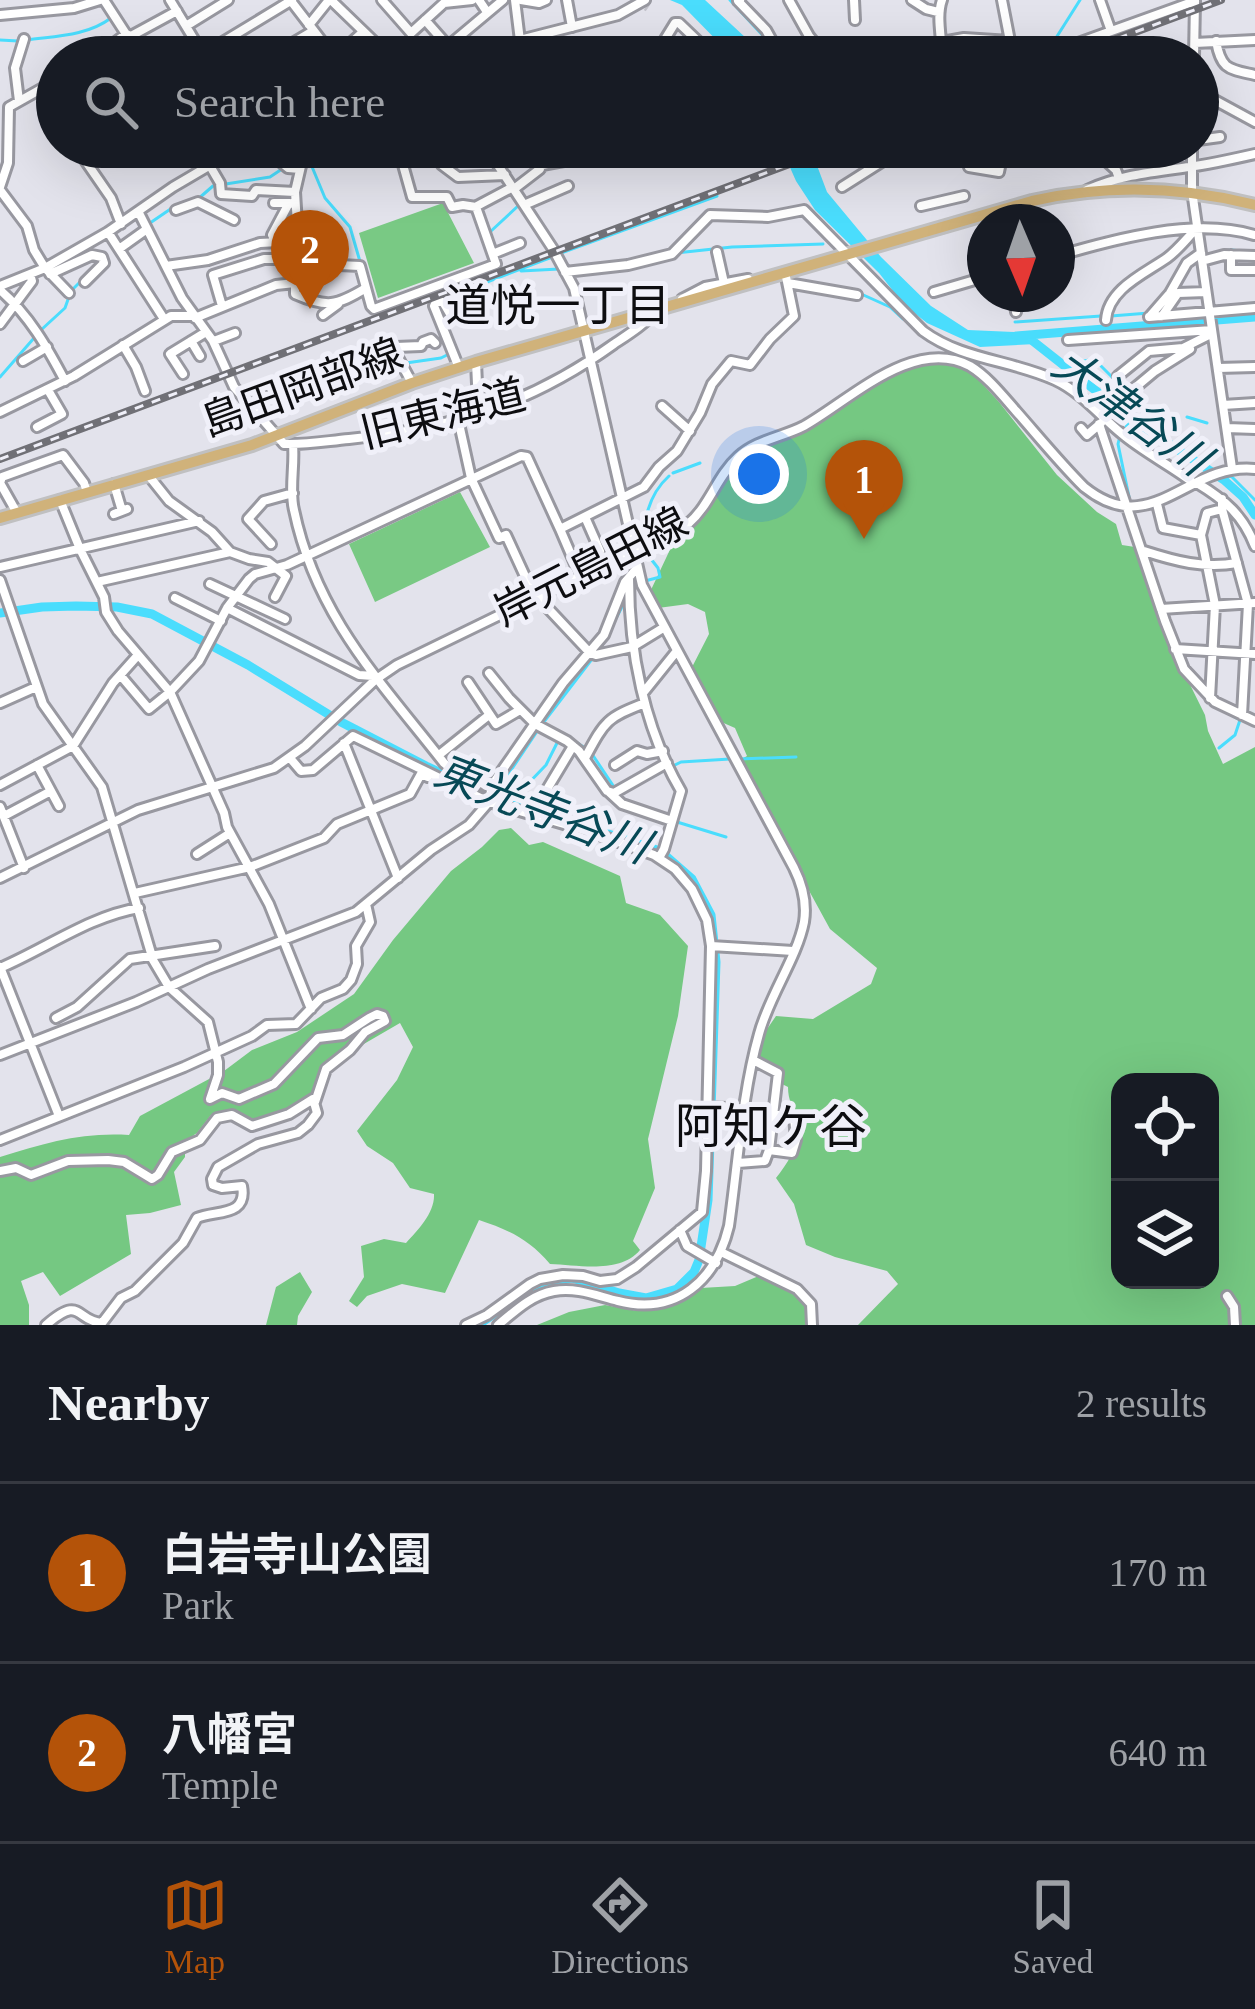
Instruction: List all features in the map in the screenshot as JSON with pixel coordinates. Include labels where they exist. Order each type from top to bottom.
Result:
[{"type":"main road","name":"島田岡部線","points":[[0,518],[278,436],[476,362],[765,278],[786,278],[848,254],[1032,201],[1120,188],[1192,191],[1255,205]]},
{"type":"street","points":[[0,15],[74,8],[102,0],[126,34]]},
{"type":"street","points":[[170,0],[192,36]]},
{"type":"street","points":[[186,26],[228,0]]},
{"type":"street","points":[[234,36],[291,0],[318,36]]},
{"type":"street","points":[[299,36],[311,28],[330,0],[367,36]]},
{"type":"street","points":[[388,2],[411,33],[444,3],[475,0],[487,11]]},
{"type":"street","points":[[463,36],[503,0]]},
{"type":"street","points":[[520,36],[518,0],[546,0]]},
{"type":"street","points":[[567,0],[572,27]]},
{"type":"street","points":[[536,36],[618,15],[645,0]]},
{"type":"street","points":[[740,0],[770,36]]},
{"type":"street","points":[[789,0],[809,36]]},
{"type":"street","points":[[854,0],[855,20]]},
{"type":"street","points":[[912,0],[938,12]]},
{"type":"street","points":[[941,36],[938,12],[942,0]]},
{"type":"street","points":[[1002,0],[1009,36]]},
{"type":"street","points":[[1100,0],[1111,31]]},
{"type":"street","points":[[1097,36],[1195,0],[1195,36]]},
{"type":"street","points":[[123,36],[177,11]]},
{"type":"street","points":[[425,20],[437,36]]},
{"type":"street","points":[[666,36],[673,24],[680,23],[693,36]]},
{"type":"street","points":[[359,36],[363,32]]},
{"type":"street","points":[[19,100],[15,68],[24,39]]},
{"type":"street","points":[[1219,41],[1255,40]]},
{"type":"street","points":[[1219,54],[1225,66],[1255,75]]},
{"type":"street","points":[[0,192],[8,164],[5,109],[36,91]]},
{"type":"street","points":[[1219,102],[1255,122]]},
{"type":"street","points":[[1219,161],[1255,154]]},
{"type":"street","points":[[92,168],[121,224]]},
{"type":"street","points":[[47,271],[206,168]]},
{"type":"street","points":[[211,168],[220,194],[295,192]]},
{"type":"street","points":[[276,242],[272,235],[292,204],[300,169],[296,168]]},
{"type":"street","points":[[404,168],[412,197],[446,197],[452,207],[476,207],[538,168]]},
{"type":"street","points":[[446,168],[458,177],[505,176]]},
{"type":"street","points":[[498,1325],[526,1302],[555,1291],[583,1291],[635,1305],[674,1299],[693,1288],[716,1263],[729,1226],[753,1060],[765,1014],[805,916],[799,879],[647,599],[575,290],[500,168]]},
{"type":"street","points":[[842,187],[872,168]]},
{"type":"street","points":[[1114,168],[1119,178]]},
{"type":"street","points":[[1083,191],[1119,178],[1182,168]]},
{"type":"street","points":[[1192,168],[1232,468]]},
{"type":"street","points":[[524,205],[568,186]]},
{"type":"street","points":[[173,187],[176,213],[198,202],[234,220]]},
{"type":"street","points":[[0,192],[12,188]]},
{"type":"street","points":[[0,192],[27,226],[47,271],[69,293]]},
{"type":"street","points":[[921,206],[964,196]]},
{"type":"street","points":[[274,202],[292,204]]},
{"type":"street","points":[[292,204],[298,241],[296,294],[319,304],[339,303]]},
{"type":"street","points":[[222,306],[213,275],[264,259],[360,266],[374,309],[496,264],[487,221],[476,207]]},
{"type":"street","points":[[561,264],[628,266],[672,254],[706,218],[717,214],[768,217],[803,209],[939,343],[1069,387],[1139,447],[1238,513],[1255,546]]},
{"type":"street","points":[[139,213],[194,317],[213,341],[230,381],[284,445],[293,445],[292,506],[320,593],[374,678],[439,755],[455,773],[491,788]]},
{"type":"street","points":[[1106,320],[1112,299],[1136,276],[1168,257],[1197,228]]},
{"type":"street","points":[[1075,252],[1197,228],[1254,235]]},
{"type":"street","points":[[119,249],[147,229]]},
{"type":"street","points":[[108,232],[164,320]]},
{"type":"street","points":[[166,266],[208,260],[260,243],[298,241]]},
{"type":"street","points":[[495,253],[520,243]]},
{"type":"street","points":[[717,252],[724,283]]},
{"type":"street","points":[[65,380],[38,332],[0,288],[92,255],[102,257],[104,263],[85,282]]},
{"type":"street","points":[[1231,255],[1232,269],[1255,271]]},
{"type":"street","points":[[1157,316],[1187,263],[1202,257],[1255,256]]},
{"type":"street","points":[[0,324],[32,281],[30,274]]},
{"type":"street","points":[[676,304],[696,291],[765,278]]},
{"type":"street","points":[[560,529],[644,487],[677,451],[712,384],[731,361],[750,365],[794,316],[786,278],[857,295]]},
{"type":"street","points":[[934,292],[967,282]]},
{"type":"street","points":[[2,410],[48,390],[175,315],[194,317],[276,285],[296,283]]},
{"type":"street","points":[[323,315],[366,288]]},
{"type":"street","points":[[1157,316],[1178,293],[1207,292]]},
{"type":"street","points":[[450,314],[443,302],[436,302],[459,368]]},
{"type":"street","points":[[1157,316],[1255,308]]},
{"type":"street","name":"旧東海道","points":[[293,445],[417,430],[532,395],[590,362],[658,309]]},
{"type":"street","points":[[183,374],[170,354],[206,332]]},
{"type":"street","points":[[1068,340],[1212,332]]},
{"type":"street","points":[[1118,376],[1149,351],[1183,348],[1212,332]]},
{"type":"street","points":[[1125,396],[1212,332]]},
{"type":"street","points":[[213,341],[235,333]]},
{"type":"street","points":[[389,352],[396,347],[422,346],[431,339],[435,343]]},
{"type":"street","points":[[191,341],[200,356]]},
{"type":"street","points":[[123,345],[145,391]]},
{"type":"street","points":[[23,361],[47,347]]},
{"type":"street","points":[[250,406],[331,364],[389,352],[394,352],[412,383]]},
{"type":"street","name":"岸元島田線","points":[[290,758],[374,678],[397,664],[674,532],[699,515],[745,450],[798,429],[913,361],[940,358],[975,370]]},
{"type":"street","points":[[980,358],[975,370],[1084,487],[1106,502],[1127,508],[1157,503],[1221,470],[1255,469]]},
{"type":"street","points":[[476,362],[477,383],[492,388]]},
{"type":"street","points":[[1218,368],[1255,367]]},
{"type":"street","points":[[37,428],[62,414],[48,390]]},
{"type":"street","points":[[1223,405],[1255,403]]},
{"type":"street","points":[[662,406],[690,431]]},
{"type":"street","points":[[458,419],[470,478],[499,538],[506,535],[538,597],[590,653],[632,647],[663,628]]},
{"type":"street","points":[[1081,428],[1087,435],[1103,420]]},
{"type":"street","points":[[1103,420],[1127,508],[1184,669],[1210,698],[1255,722]]},
{"type":"street","points":[[1226,428],[1255,429]]},
{"type":"street","points":[[17,513],[2,477],[63,454],[88,492]]},
{"type":"street","points":[[121,676],[148,709],[199,661],[227,608],[255,574],[308,556],[521,456],[527,457],[580,578]]},
{"type":"street","points":[[148,474],[169,501],[199,521],[230,552],[268,562],[286,576],[275,597]]},
{"type":"street","points":[[114,484],[121,511]]},
{"type":"street","points":[[271,544],[248,519],[264,501],[293,494]]},
{"type":"street","points":[[60,500],[118,631],[170,692],[230,832],[269,904],[311,1009]]},
{"type":"street","points":[[1157,503],[1162,528],[1201,535]]},
{"type":"street","points":[[1210,698],[1215,605],[1201,535],[1207,513],[1222,504]]},
{"type":"street","points":[[1222,504],[1251,603],[1242,716]]},
{"type":"street","points":[[585,517],[600,551]]},
{"type":"street","points":[[0,567],[199,521]]},
{"type":"street","points":[[1142,551],[1185,564],[1237,563]]},
{"type":"street","points":[[96,583],[230,552]]},
{"type":"street","points":[[0,1055],[356,912],[431,850],[458,835],[487,801],[491,788],[563,683],[609,627],[620,592],[637,568]]},
{"type":"street","points":[[628,577],[632,647],[644,698],[681,791],[661,854]]},
{"type":"street","points":[[0,580],[43,704],[102,788],[152,955],[169,987],[206,1018],[218,1075],[210,1099],[222,1093],[243,1098],[280,1080],[319,1038],[343,1035],[377,1014],[385,1021],[365,1032],[326,1069],[314,1102],[317,1113],[303,1129],[258,1144],[218,1167],[213,1185],[239,1185],[244,1190],[236,1208],[197,1219],[183,1244],[135,1291],[121,1298],[101,1323],[69,1310],[46,1325]]},
{"type":"street","points":[[210,584],[285,619]]},
{"type":"street","points":[[175,598],[221,621]]},
{"type":"street","points":[[1161,608],[1251,603]]},
{"type":"street","points":[[227,608],[359,675],[374,678]]},
{"type":"street","points":[[1175,649],[1250,654]]},
{"type":"street","points":[[585,758],[610,718],[644,698],[676,652]]},
{"type":"street","points":[[0,785],[74,746],[113,683],[138,655]]},
{"type":"street","points":[[489,673],[535,724],[573,746],[622,804],[672,821]]},
{"type":"street","points":[[468,682],[496,724],[520,710]]},
{"type":"street","points":[[0,703],[35,687]]},
{"type":"street","points":[[439,755],[489,715]]},
{"type":"street","points":[[0,878],[113,820],[258,774],[290,758],[301,771],[314,770],[353,736],[487,801],[661,854],[698,898],[716,946],[713,1107],[702,1212],[617,1279],[562,1275],[540,1279],[466,1325]]},
{"type":"street","points":[[344,743],[398,878]]},
{"type":"street","points":[[546,791],[573,746]]},
{"type":"street","points":[[615,765],[637,751],[663,751]]},
{"type":"street","points":[[609,792],[668,763]]},
{"type":"street","points":[[37,765],[59,806]]},
{"type":"street","points":[[135,893],[250,867],[324,838],[337,824],[410,794],[422,774],[487,801]]},
{"type":"street","points":[[24,868],[2,811],[51,791]]},
{"type":"street","points":[[197,854],[230,832]]},
{"type":"street","points":[[0,1140],[215,1052],[267,1025],[296,1024],[321,998],[343,989],[351,980],[357,964],[356,946],[370,922],[366,904]]},
{"type":"street","points":[[59,1116],[0,968],[83,928],[139,908]]},
{"type":"street","points":[[56,1018],[77,1006],[126,961],[214,946]]},
{"type":"street","points":[[716,946],[793,951]]},
{"type":"street","points":[[738,1163],[765,1161],[770,1150],[778,1073],[753,1060]]},
{"type":"street","points":[[0,1171],[16,1168],[31,1174],[68,1161],[107,1160],[124,1162],[152,1179],[172,1152],[200,1140],[218,1118],[232,1115],[252,1126],[314,1102]]},
{"type":"street","points":[[713,1107],[794,1117],[792,1153],[770,1150]]},
{"type":"street","points":[[680,1230],[684,1242],[716,1263]]},
{"type":"street","points":[[722,1252],[797,1289],[811,1304],[812,1325]]},
{"type":"street","points":[[1227,1296],[1234,1307],[1235,1325]]},
{"type":"green space","points":[[443,203],[474,263],[378,298],[359,233]]},
{"type":"green space","points":[[933,362],[969,369],[1057,475],[1116,524],[1122,545],[1135,547],[1167,638],[1223,764],[1255,747],[1255,1325],[858,1325],[898,1284],[887,1271],[806,1245],[794,1204],[776,1178],[793,1151],[797,1127],[788,1087],[780,1083],[779,1072],[758,1059],[763,1035],[776,1016],[813,1019],[871,984],[877,968],[830,929],[738,761],[747,756],[735,728],[719,721],[689,673],[709,634],[705,612],[688,604],[658,608],[650,592],[675,539],[708,511],[729,475],[752,450],[818,421],[900,371]]},
{"type":"green space","points":[[460,492],[490,547],[375,602],[349,544]]},
{"type":"green space","points":[[511,828],[529,845],[543,842],[620,876],[626,903],[660,915],[688,946],[678,1016],[648,1139],[655,1188],[633,1241],[640,1250],[632,1258],[610,1265],[550,1264],[518,1236],[479,1220],[445,1293],[402,1284],[367,1296],[357,1307],[349,1301],[364,1277],[361,1246],[384,1239],[406,1243],[425,1221],[434,1201],[434,1194],[410,1188],[393,1163],[367,1146],[357,1131],[397,1080],[413,1047],[400,1023],[319,1070],[312,1096],[285,1110],[252,1120],[211,1115],[185,1141],[185,1157],[174,1172],[181,1205],[126,1215],[131,1254],[60,1296],[43,1272],[21,1281],[29,1325],[0,1325],[0,1157],[79,1137],[129,1135],[140,1116],[224,1071],[252,1050],[297,1032],[354,994],[451,871],[499,830]]},
{"type":"green space","points":[[300,1272],[312,1292],[297,1325],[266,1325],[276,1287]]},
{"type":"green space","points":[[761,1275],[800,1298],[808,1325],[537,1325],[605,1305],[638,1311],[676,1304],[701,1288],[735,1286]]},
{"type":"water","points":[[670,0],[705,0],[744,36],[712,36],[682,5]]},
{"type":"water","points":[[790,168],[818,168],[827,192],[881,257],[931,306],[968,330],[1014,332],[1036,344],[980,347],[927,323],[904,305],[879,273],[815,210]]},
{"type":"waterway","points":[[730,0],[763,36]]},
{"type":"waterway","points":[[1057,36],[1080,0]]},
{"type":"waterway","points":[[60,36],[111,18]]},
{"type":"waterway","points":[[27,40],[36,39]]},
{"type":"waterway","points":[[0,40],[18,41]]},
{"type":"waterway","points":[[312,168],[325,198],[350,227],[361,265]]},
{"type":"waterway","points":[[198,199],[213,186],[270,177],[282,169]]},
{"type":"waterway","points":[[561,253],[717,196]]},
{"type":"waterway","points":[[490,232],[518,206]]},
{"type":"waterway","points":[[150,223],[172,208]]},
{"type":"waterway","points":[[676,253],[823,244]]},
{"type":"waterway","points":[[1206,255],[1253,252]]},
{"type":"waterway","points":[[440,320],[461,310],[460,305],[471,296],[469,289],[552,257]]},
{"type":"waterway","points":[[521,271],[559,269]]},
{"type":"waterway","points":[[0,377],[65,308],[71,291],[91,271]]},
{"type":"waterway","points":[[1175,292],[1185,274]]},
{"type":"waterway","points":[[859,293],[890,307],[903,319]]},
{"type":"waterway","points":[[1171,311],[1193,309]]},
{"type":"waterway","points":[[1111,316],[1149,313]]},
{"type":"waterway","points":[[1015,322],[1101,316]]},
{"type":"waterway","points":[[1016,336],[1255,317]]},
{"type":"waterway","name":"大津谷川","points":[[1029,338],[1133,420],[1224,480],[1255,515]]},
{"type":"waterway","points":[[406,363],[449,354]]},
{"type":"waterway","points":[[1064,365],[1094,359],[1126,391]]},
{"type":"waterway","points":[[1187,417],[1207,423]]},
{"type":"waterway","points":[[1129,497],[1118,444],[1132,418]]},
{"type":"waterway","points":[[673,473],[700,463]]},
{"type":"waterway","points":[[643,541],[649,506],[669,476]]},
{"type":"waterway","points":[[1222,479],[1231,476],[1255,500]]},
{"type":"waterway","points":[[644,550],[660,577],[645,581]]},
{"type":"waterway","points":[[600,649],[624,603]]},
{"type":"waterway","name":"東光寺谷川","points":[[0,613],[76,606],[152,614],[426,766],[481,792],[660,851],[692,879],[711,915],[716,962],[708,1200],[694,1272],[677,1289],[646,1298],[572,1278],[551,1281],[531,1288],[478,1325]]},
{"type":"waterway","points":[[543,723],[592,659]]},
{"type":"waterway","points":[[1186,676],[1208,700]]},
{"type":"waterway","points":[[1215,706],[1240,720],[1235,735],[1219,748]]},
{"type":"waterway","points":[[497,787],[538,730]]},
{"type":"waterway","points":[[568,737],[585,748]]},
{"type":"waterway","points":[[501,785],[520,792],[546,765],[559,739]]},
{"type":"waterway","points":[[592,754],[614,787]]},
{"type":"waterway","points":[[739,759],[796,757]]},
{"type":"waterway","points":[[673,766],[730,759]]},
{"type":"waterway","points":[[622,799],[619,795],[665,770]]},
{"type":"waterway","points":[[677,822],[726,837]]},
{"type":"tunnel","points":[[636,0],[648,8]]},
{"type":"railway","points":[[1124,36],[1221,0]]},
{"type":"railway","points":[[0,459],[779,168]]},
{"type":"place","name":"八幡宮","points":[[310,309]]},
{"type":"place","name":"白岩寺山公園","points":[[864,539]]},
{"type":"district","name":"道悦一丁目","points":[[558,306]]},
{"type":"district","name":"阿知ケ谷","points":[[771,1126]]}]
